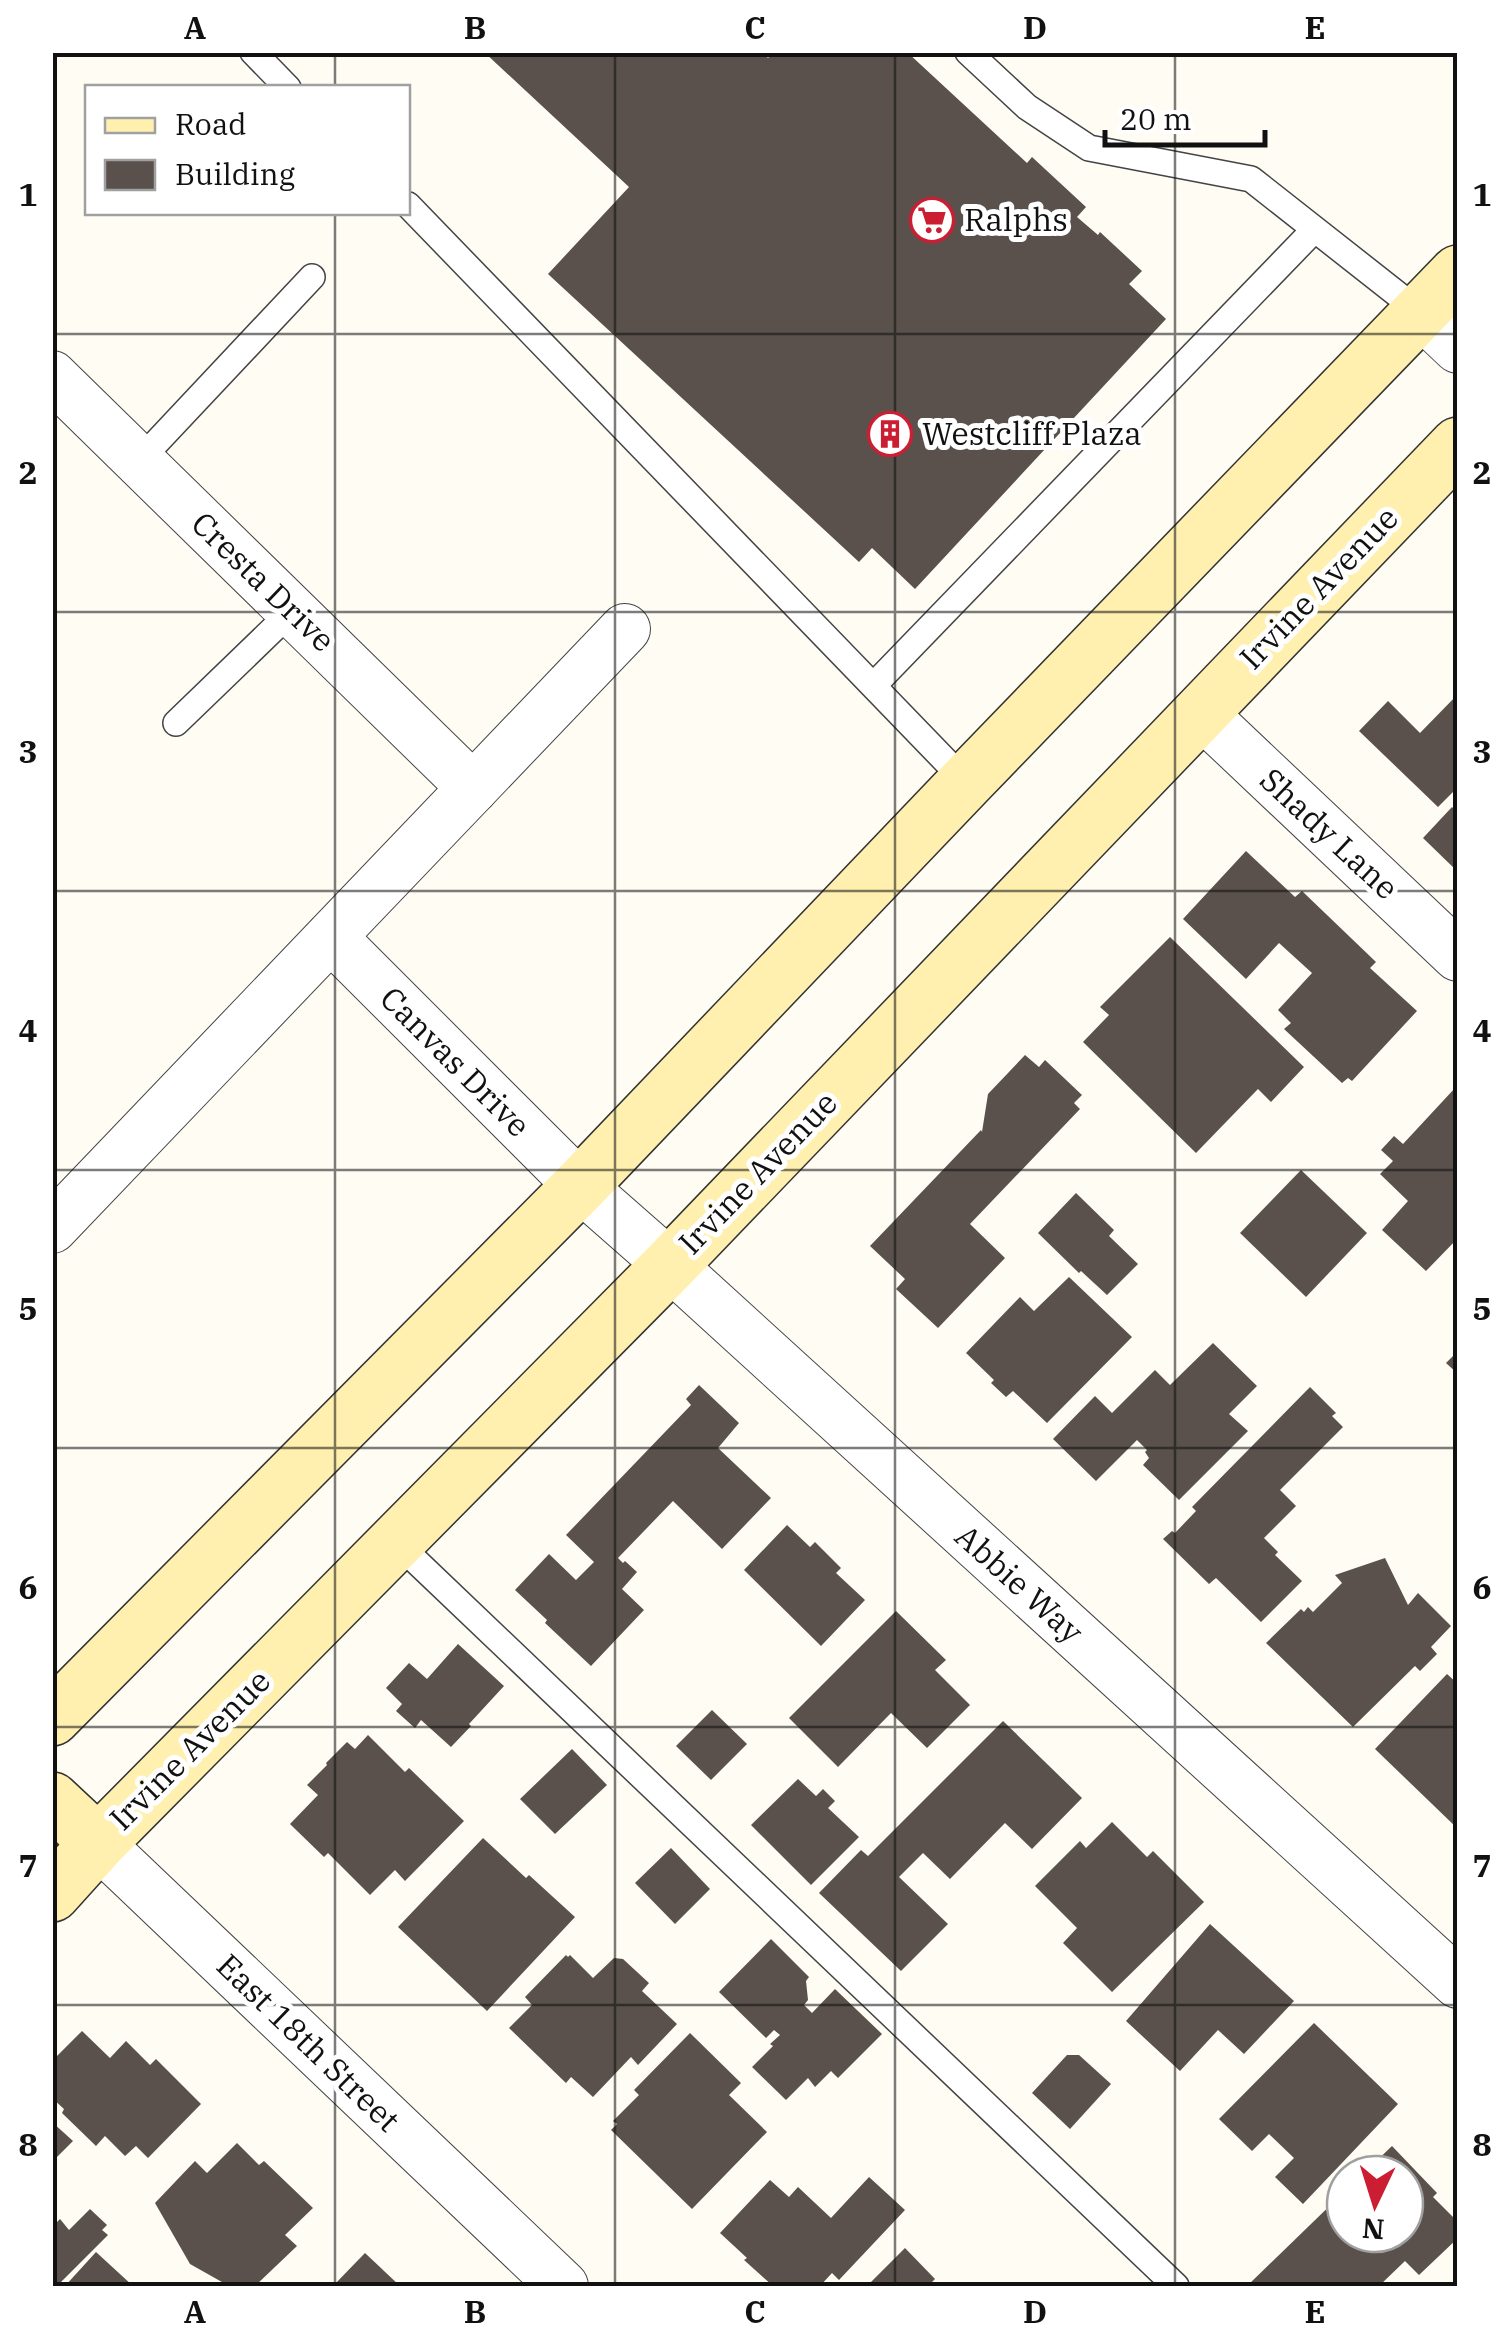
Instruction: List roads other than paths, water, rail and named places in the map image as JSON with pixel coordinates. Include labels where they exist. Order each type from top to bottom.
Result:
[{"type":"main road","points":[[52,1718],[580,1186],[966,782],[1439,330],[1458,273]]},
{"type":"main road","name":"Irvine Avenue","points":[[52,1894],[670,1265],[1458,445]]},
{"type":"main road","name":"East 18th Street","points":[[52,1800],[98,1843]]},
{"type":"street","name":"Cresta Drive","points":[[52,376],[473,788]]},
{"type":"street","points":[[52,1228],[625,629]]},
{"type":"street","name":"Shady Lane","points":[[1200,712],[1458,956]]},
{"type":"street","name":"Canvas Drive","points":[[331,937],[580,1186]]},
{"type":"street","name":"Abbie Way","points":[[580,1186],[1458,1983]]},
{"type":"street","name":"East 18th Street","points":[[98,1843],[563,2286]]},
{"type":"lane","points":[[253,52],[285,85]]},
{"type":"lane","points":[[968,52],[1027,107],[1089,148],[1251,179],[1439,330]]},
{"type":"lane","points":[[410,207],[966,782]]},
{"type":"lane","points":[[874,685],[1314,230]]},
{"type":"lane","points":[[139,462],[312,277]]},
{"type":"lane","points":[[176,723],[292,611]]},
{"type":"lane","points":[[396,1542],[1176,2286]]},
{"type":"place","name":"Ralphs","points":[[932,220]]},
{"type":"place","name":"Westcliff Plaza","points":[[890,434]]}]
